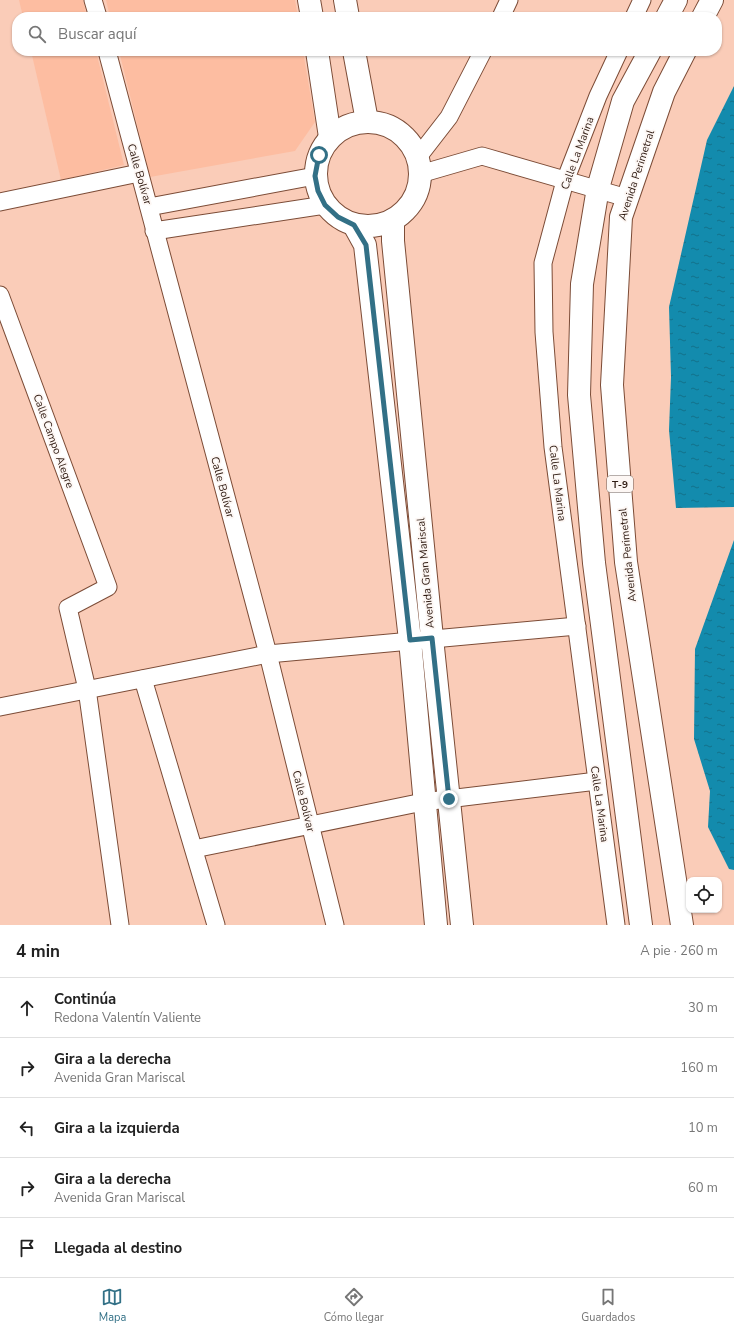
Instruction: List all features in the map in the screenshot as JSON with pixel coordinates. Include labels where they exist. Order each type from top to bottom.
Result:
[{"type":"street","points":[[93,0],[97,12]]},
{"type":"street","points":[[309,0],[311,12]]},
{"type":"street","points":[[345,0],[347,12]]},
{"type":"street","points":[[503,12],[509,0]]},
{"type":"street","points":[[636,12],[642,0]]},
{"type":"street","points":[[670,12],[676,0]]},
{"type":"street","points":[[706,12],[712,0]]},
{"type":"street","name":"Calle Bolívar","points":[[108,56],[268,654],[335,925]]},
{"type":"street","points":[[318,56],[330,137]]},
{"type":"street","points":[[355,56],[367,121]]},
{"type":"street","points":[[419,166],[449,117],[480,56]]},
{"type":"street","name":"Calle La Marina","points":[[616,56],[598,96],[565,181],[544,263],[544,332],[553,447],[616,925]]},
{"type":"street","points":[[641,925],[594,563],[579,395],[582,284],[598,188],[623,101],[647,56]]},
{"type":"street","name":"Avenida Perimetral","points":[[682,56],[664,92],[621,217],[612,385],[626,562],[682,925]]},
{"type":"street","points":[[367,121],[388,126],[406,138],[419,166],[419,188],[413,201],[405,212],[394,220],[381,225],[367,227],[354,225],[338,217],[325,205],[318,191],[315,176],[319,155],[330,137],[347,125],[367,121]]},
{"type":"street","points":[[419,166],[482,156],[565,181],[598,188],[627,198]]},
{"type":"street","points":[[0,202],[139,173]]},
{"type":"street","points":[[149,208],[315,176]]},
{"type":"street","points":[[154,231],[325,205]]},
{"type":"street","name":"Avenida Gran Mariscal","points":[[394,220],[393,241],[421,639],[424,802],[436,925]]},
{"type":"street","name":"Avenida Gran Mariscal","points":[[354,225],[366,245],[421,639],[449,799],[462,925]]},
{"type":"street","name":"Calle Campo Alegre","points":[[0,296],[108,587],[68,608],[86,689]]},
{"type":"street","points":[[0,703],[143,679],[268,654],[577,626]]},
{"type":"street","points":[[143,679],[216,925]]},
{"type":"street","points":[[86,689],[120,925]]},
{"type":"street","points":[[194,849],[310,824],[424,802],[597,781]]},
{"type":"shaded area","points":[[19,0],[83,0],[86,12],[22,12]]},
{"type":"shaded area","points":[[106,0],[295,0],[297,12],[109,12]]},
{"type":"shaded area","points":[[32,56],[97,56],[124,165],[61,180]]},
{"type":"shaded area","points":[[120,56],[304,56],[315,122],[295,151],[150,177]]},
{"type":"water","points":[[734,86],[734,507],[676,508],[669,430],[671,377],[669,307],[707,140]]},
{"type":"water","points":[[734,540],[734,870],[729,869],[708,827],[710,791],[694,739],[695,649]]},
{"type":"route","points":[[319,155],[315,176],[318,191],[325,205],[338,217],[354,225],[366,245],[410,640],[432,638],[449,799]]}]
